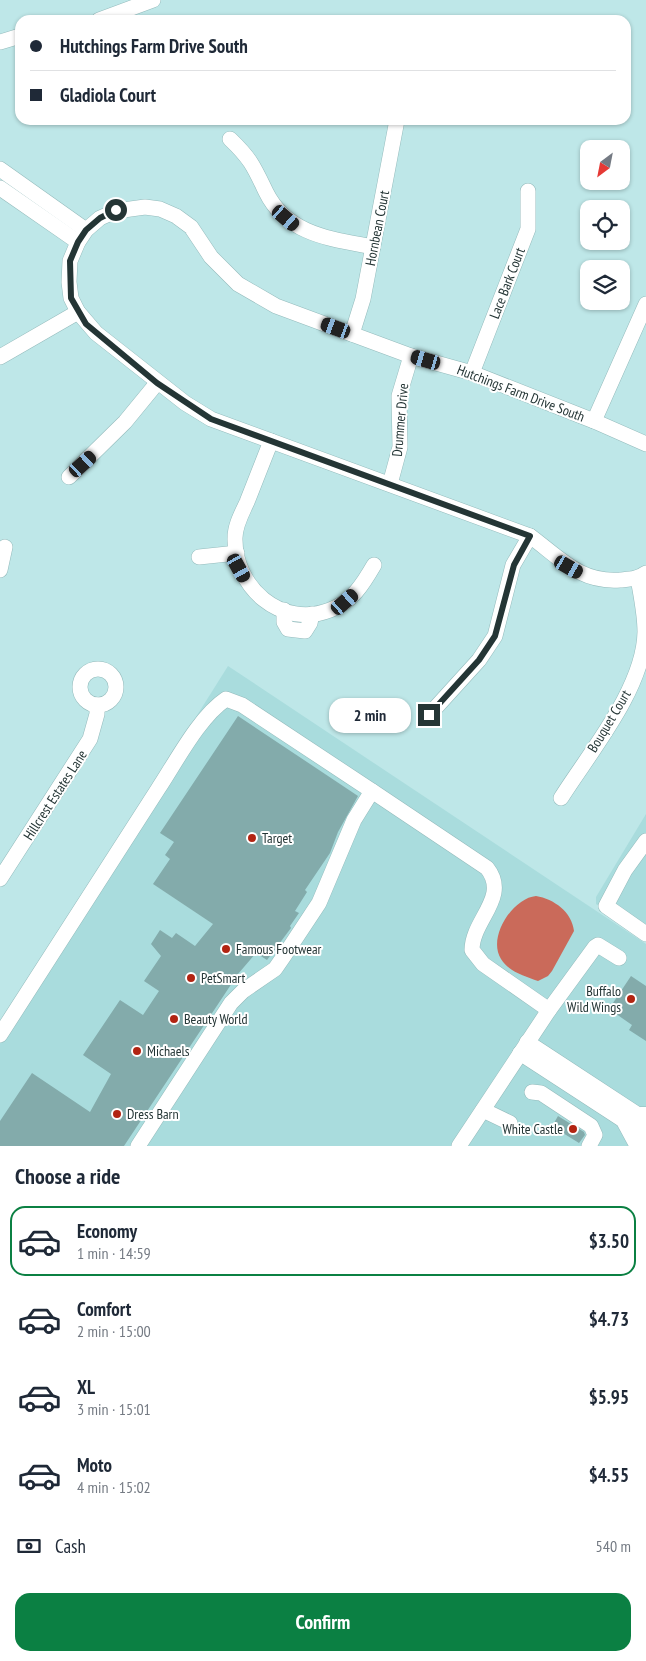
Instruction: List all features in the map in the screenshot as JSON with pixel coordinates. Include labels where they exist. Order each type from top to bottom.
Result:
[{"type":"main road","points":[[640,1146],[641,1122]]},
{"type":"street","points":[[113,15],[154,0]]},
{"type":"street","points":[[0,42],[15,38]]},
{"type":"street","name":"Hornbean Court","points":[[352,334],[363,299],[374,247],[396,125]]},
{"type":"street","points":[[230,139],[248,156],[277,210],[296,227],[318,237],[374,247]]},
{"type":"street","points":[[0,170],[82,236]]},
{"type":"street","points":[[0,188],[82,236]]},
{"type":"street","name":"Lace Bark Court","points":[[472,373],[528,230],[528,191]]},
{"type":"street","name":"Hutchings Farm Drive South","points":[[82,236],[100,218],[116,210],[145,207],[160,209],[176,216],[191,227],[211,257],[224,271],[254,295],[276,306],[411,356],[472,373],[594,421],[646,444]]},
{"type":"street","points":[[82,236],[70,261],[69,282],[71,298],[78,312],[96,333],[157,383],[211,419],[530,536],[584,576],[604,581],[642,576]]},
{"type":"street","points":[[594,421],[646,304]]},
{"type":"street","points":[[0,357],[78,312]]},
{"type":"street","name":"Drummer Drive","points":[[390,484],[400,448],[399,396],[411,356]]},
{"type":"street","points":[[70,477],[125,422],[157,383]]},
{"type":"street","points":[[271,441],[239,521],[235,536],[239,568],[252,590],[264,600],[284,610],[312,614],[330,610],[345,602],[361,588],[374,565]]},
{"type":"street","points":[[429,715],[479,660],[495,636],[514,565],[530,536]]},
{"type":"street","points":[[0,570],[5,546]]},
{"type":"street","points":[[199,557],[236,553]]},
{"type":"street","name":"Bouquet Court","points":[[561,798],[623,701],[635,672],[645,632],[642,576]]},
{"type":"street","points":[[0,1035],[198,728],[217,705],[226,699],[242,705],[478,862],[493,875],[493,898],[476,930],[472,950],[483,964],[549,1010]]},
{"type":"street","name":"Hillcrest Estates Lane","points":[[0,880],[90,739],[98,714],[97,705]]},
{"type":"street","points":[[138,1146],[234,999],[242,991],[275,969],[319,903],[354,820],[372,791]]},
{"type":"street","points":[[646,841],[625,870],[606,906],[646,934]]},
{"type":"street","points":[[458,1146],[549,1010],[595,947],[598,945],[619,958]]},
{"type":"street","points":[[524,1047],[641,1122]]},
{"type":"street","points":[[532,1092],[542,1094],[591,1126],[595,1135],[589,1146]]},
{"type":"street","points":[[483,1110],[510,1123]]},
{"type":"shaded area","points":[[228,666],[646,944],[646,1131],[637,1146],[0,1146],[0,1029]]},
{"type":"shaded area","points":[[646,814],[646,937],[596,904],[596,897]]},
{"type":"shaded area","points":[[536,896],[555,903],[566,912],[573,924],[574,931],[552,971],[548,976],[538,981],[518,973],[504,963],[498,950],[497,940],[500,930],[511,911],[527,898]]},
{"type":"building","points":[[238,716],[358,796],[338,832],[330,853],[305,890],[307,892],[295,911],[299,913],[290,926],[291,928],[267,960],[256,953],[238,974],[124,1146],[0,1146],[0,1121],[32,1073],[90,1112],[111,1074],[83,1055],[120,1000],[143,1015],[159,991],[144,981],[161,956],[151,944],[160,930],[172,938],[176,933],[195,946],[213,924],[153,884],[170,859],[165,855],[174,842],[160,833]]},
{"type":"building","name":"Buffalo Wild Wings","points":[[631,976],[646,986],[646,1041],[629,1030],[632,1025],[609,1009]]},
{"type":"building","name":"White Castle","points":[[558,1116],[584,1132],[585,1135],[579,1143],[558,1130],[560,1127],[554,1123]]},
{"type":"place","name":"Target","points":[[252,838]]},
{"type":"place","name":"Famous Footwear","points":[[226,949]]},
{"type":"place","name":"PetSmart","points":[[191,978]]},
{"type":"place","name":"Buffalo Wild Wings","points":[[631,999]]},
{"type":"place","name":"Beauty World","points":[[174,1019]]},
{"type":"place","name":"Michaels","points":[[137,1051]]},
{"type":"place","name":"Dress Barn","points":[[117,1114]]},
{"type":"place","name":"White Castle","points":[[573,1129]]},
{"type":"route","points":[[116,210],[100,218],[86,230],[78,242],[70,261],[69,282],[71,298],[86,324],[157,383],[211,419],[530,536],[509,578],[495,636],[479,660],[429,715]]}]
